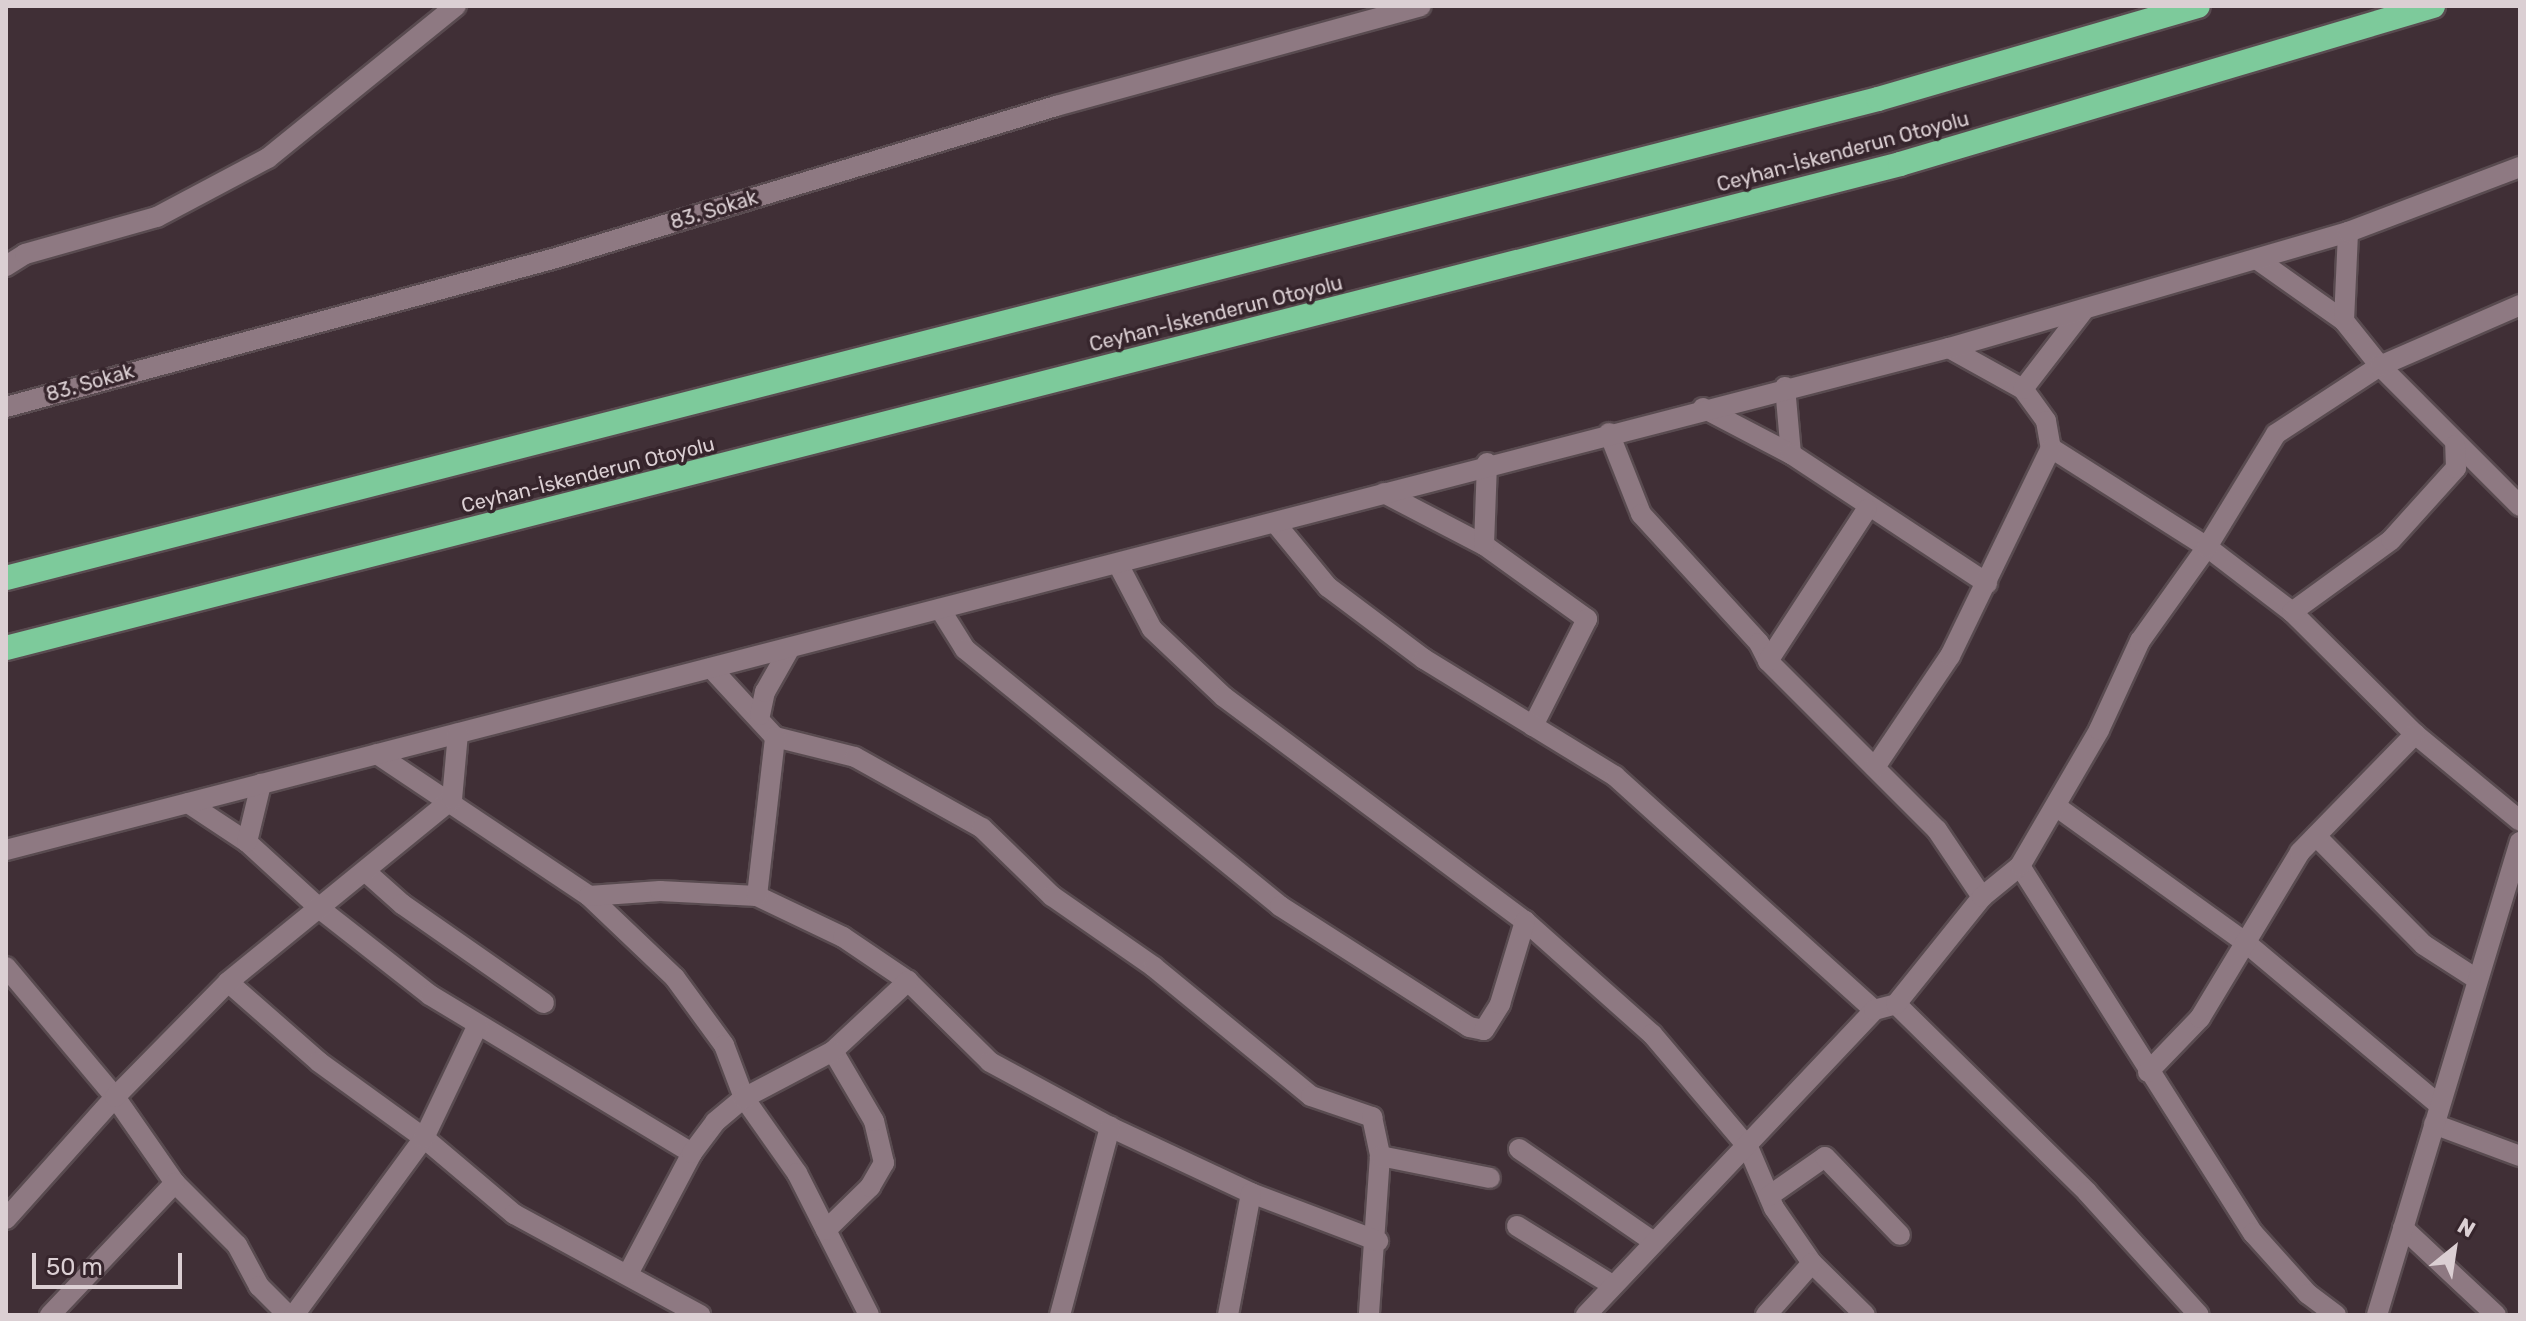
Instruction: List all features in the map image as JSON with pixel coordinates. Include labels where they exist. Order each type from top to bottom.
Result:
[{"type":"highway","name":"Ceyhan-İskenderun Otoyolu","points":[[6,578],[1863,103],[2198,6]]},
{"type":"highway","name":"Ceyhan-İskenderun Otoyolu","points":[[6,648],[1900,164],[2433,6]]},
{"type":"street","points":[[6,266],[25,254],[157,217],[268,158],[456,6]]},
{"type":"street","name":"83. Sokak","points":[[6,407],[556,258],[1056,106],[1421,6]]},
{"type":"street","points":[[6,850],[1276,524],[1487,463],[1949,348],[2348,232],[2520,167]]},
{"type":"street","points":[[2344,321],[2348,232]]},
{"type":"street","points":[[2258,260],[2344,321],[2380,366],[2455,445],[2520,506]]},
{"type":"street","points":[[1586,1315],[1748,1147],[1874,1010],[1896,1004],[1982,897],[2020,866],[2057,807],[2140,641],[2207,547],[2276,434],[2380,366],[2520,305]]},
{"type":"street","points":[[2023,389],[2083,311]]},
{"type":"street","points":[[1875,767],[1950,656],[2051,448],[2046,421],[2023,389],[1949,348]]},
{"type":"street","points":[[1785,387],[1791,454]]},
{"type":"street","points":[[1703,408],[1791,454],[1867,509],[1987,583]]},
{"type":"street","points":[[1609,433],[1641,514],[1759,643],[1768,661],[1937,830],[1982,897]]},
{"type":"street","points":[[2292,612],[2391,540],[2456,468],[2455,445]]},
{"type":"street","points":[[2051,448],[2207,547],[2292,612],[2415,734],[2520,821]]},
{"type":"street","points":[[1484,545],[1487,463]]},
{"type":"street","points":[[1384,493],[1484,545],[1587,619],[1533,726]]},
{"type":"street","points":[[1768,661],[1867,509]]},
{"type":"street","points":[[1276,524],[1328,587],[1424,659],[1615,776],[1874,1010]]},
{"type":"street","points":[[1118,564],[1152,629],[1224,697],[1525,921],[1652,1034],[1748,1147],[1769,1196],[1812,1263],[1865,1315]]},
{"type":"street","points":[[940,609],[965,649],[1280,906],[1469,1027],[1484,1030],[1500,1004],[1525,921]]},
{"type":"street","points":[[760,715],[765,692],[790,648]]},
{"type":"street","points":[[711,668],[760,715],[775,737],[757,896]]},
{"type":"street","points":[[6,1219],[115,1097],[228,982],[452,799],[458,733]]},
{"type":"street","points":[[2148,1072],[2200,1018],[2285,871],[2415,734]]},
{"type":"street","points":[[775,737],[855,757],[982,828],[1052,896],[1154,967],[1311,1096],[1372,1117],[1380,1156],[1378,1241],[1369,1315]]},
{"type":"street","points":[[377,754],[452,799],[589,896],[675,978],[724,1045],[744,1098],[797,1173],[869,1315]]},
{"type":"street","points":[[247,842],[261,784]]},
{"type":"street","points":[[188,803],[247,842],[319,908],[430,995],[692,1153]]},
{"type":"street","points":[[2057,807],[2245,942],[2437,1115],[2520,1156]]},
{"type":"street","points":[[2316,836],[2424,945],[2475,978]]},
{"type":"street","points":[[2377,1315],[2475,978],[2519,855]]},
{"type":"street","points":[[2020,866],[2253,1233],[2308,1294],[2336,1315]]},
{"type":"street","points":[[365,871],[402,904],[544,1003]]},
{"type":"street","points":[[589,896],[660,891],[757,896],[843,937],[908,981],[990,1062],[1110,1127],[1251,1193],[1378,1241]]},
{"type":"street","points":[[6,967],[115,1097],[175,1183],[237,1245],[259,1286],[291,1315],[424,1138],[478,1025]]},
{"type":"street","points":[[628,1274],[692,1153],[715,1122],[744,1098],[833,1051],[908,981]]},
{"type":"street","points":[[228,982],[319,1062],[424,1138],[514,1214],[700,1315]]},
{"type":"street","points":[[1896,1004],[2087,1192],[2199,1315]]},
{"type":"street","points":[[826,1230],[870,1187],[884,1163],[874,1121],[833,1051]]},
{"type":"street","points":[[1060,1315],[1110,1127]]},
{"type":"street","points":[[1519,1149],[1654,1242]]},
{"type":"street","points":[[1380,1156],[1490,1178]]},
{"type":"street","points":[[1769,1196],[1825,1157],[1900,1235]]},
{"type":"street","points":[[50,1315],[175,1183]]},
{"type":"street","points":[[1228,1315],[1251,1193]]},
{"type":"street","points":[[1517,1226],[1612,1285]]},
{"type":"street","points":[[2403,1228],[2496,1315]]},
{"type":"street","points":[[1766,1315],[1812,1263]]}]
